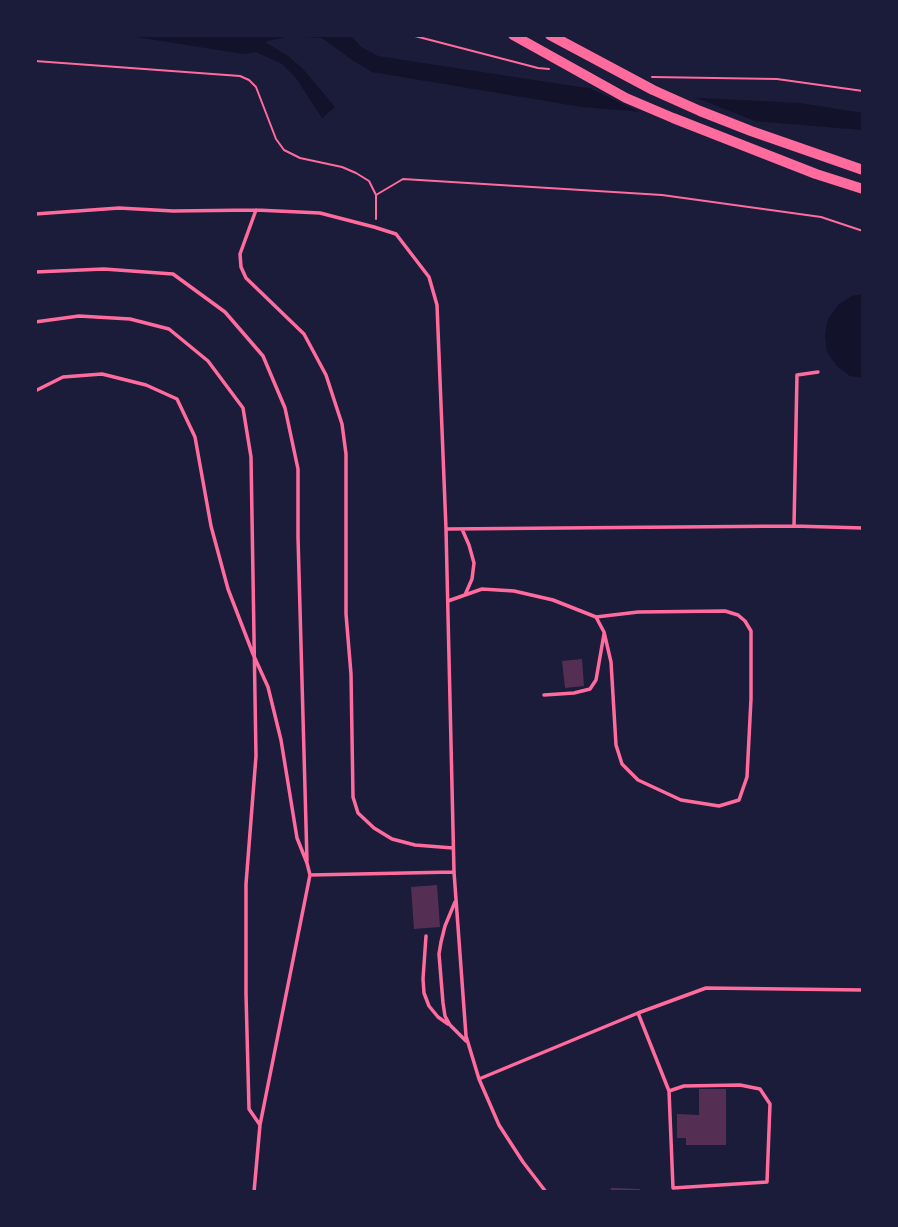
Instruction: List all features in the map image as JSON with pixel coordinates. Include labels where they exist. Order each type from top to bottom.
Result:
[{"type":"main road","points":[[550,35],[653,90],[700,111],[863,170]]},
{"type":"main road","points":[[516,37],[626,97],[673,118],[863,189]]},
{"type":"lane","points":[[35,214],[119,208],[320,213],[396,234],[429,277],[438,305],[453,848],[466,1035],[479,1079],[499,1125],[546,1192]]},
{"type":"lane","points":[[256,210],[240,254],[241,267],[246,278],[304,334],[326,375],[342,424],[346,454],[345,614],[351,674],[353,797],[358,813],[373,828],[393,839],[415,845],[453,848]]},
{"type":"lane","points":[[35,272],[104,269],[173,274],[225,312],[263,356],[285,408],[298,469],[307,863]]},
{"type":"lane","points":[[35,322],[79,316],[130,319],[169,329],[208,361],[243,408],[251,457],[256,756],[246,884],[246,994],[249,1109],[260,1125]]},
{"type":"lane","points":[[794,526],[797,375],[818,372]]},
{"type":"lane","points":[[35,391],[63,377],[102,374],[146,385],[177,399],[195,437],[211,526],[228,589],[268,687],[281,740],[297,838],[310,875],[260,1125],[254,1192]]},
{"type":"lane","points":[[446,529],[794,526],[863,528]]},
{"type":"lane","points":[[462,529],[474,563],[472,579],[465,595]]},
{"type":"lane","points":[[447,601],[482,589],[514,591],[553,600],[596,617],[638,612],[725,611],[738,615],[751,631],[747,777],[739,800],[719,806],[681,800],[638,780],[622,764],[616,745],[611,662],[604,632],[596,617]]},
{"type":"lane","points":[[544,695],[574,694],[590,689],[596,680],[604,632]]},
{"type":"lane","points":[[310,875],[454,872]]},
{"type":"lane","points":[[450,1025],[445,1016],[439,954],[445,926],[456,900]]},
{"type":"lane","points":[[426,936],[423,979],[429,1006],[468,1043]]},
{"type":"lane","points":[[479,1079],[706,988],[863,990]]},
{"type":"lane","points":[[638,1013],[669,1091],[673,1188],[767,1182],[770,1104],[760,1089],[726,1085],[684,1086],[669,1091]]},
{"type":"path","points":[[411,35],[551,69]]},
{"type":"path","points":[[35,61],[240,76],[249,80],[256,87],[276,139],[284,150],[300,158],[342,167],[369,181],[376,195],[377,216]]},
{"type":"path","points":[[647,77],[777,79],[863,91]]},
{"type":"path","points":[[376,195],[403,179],[662,195],[821,218],[863,231]]},
{"type":"shaded area","points":[[124,35],[350,35],[361,47],[378,56],[580,87],[658,96],[800,103],[863,113],[863,130],[582,107],[372,72],[322,38],[289,36],[268,41],[266,43],[302,68],[335,107],[322,118],[296,78],[282,64],[256,52],[243,54]]},
{"type":"shaded area","points":[[863,294],[863,378],[850,376],[837,366],[827,352],[825,335],[828,319],[838,305],[852,296]]},
{"type":"pier","points":[[581,84],[687,94],[765,125],[646,115]]},
{"type":"building","points":[[582,659],[584,686],[565,688],[562,661]]},
{"type":"building","points":[[437,885],[440,927],[414,929],[411,887]]},
{"type":"building","points":[[699,1089],[726,1089],[726,1145],[686,1145],[686,1138],[677,1138],[677,1114],[699,1115]]},
{"type":"building","points":[[611,1188],[640,1189],[640,1192],[611,1192]]}]
